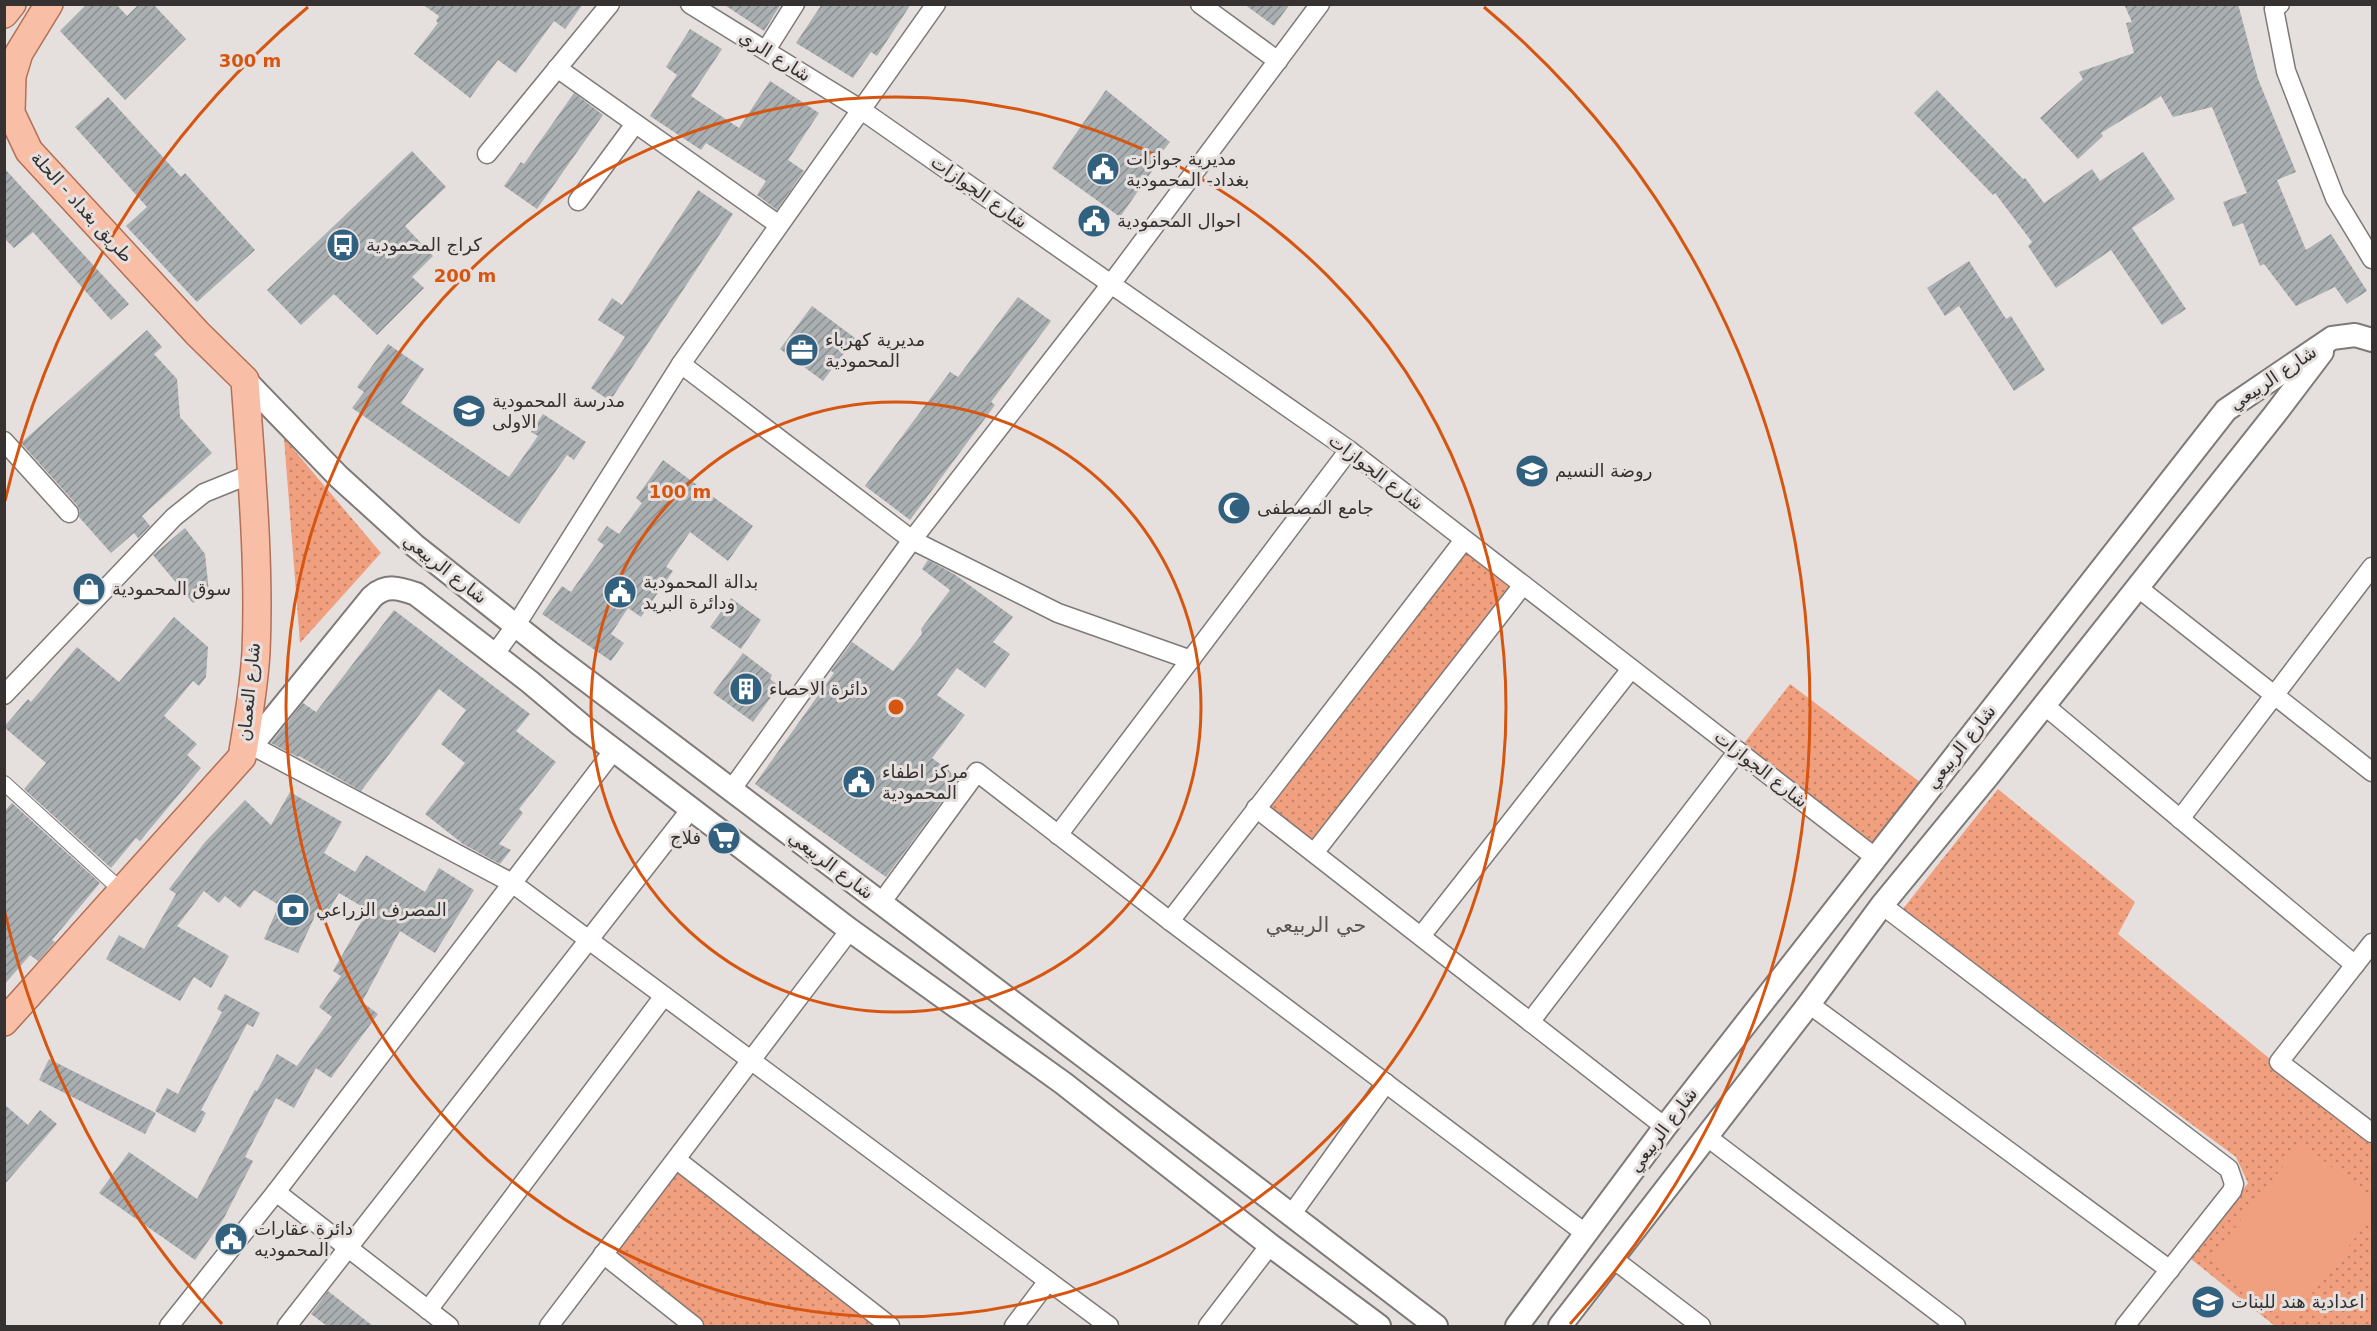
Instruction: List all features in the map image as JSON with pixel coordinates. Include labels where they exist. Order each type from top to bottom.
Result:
[{"type":"main road","points":[[4,14],[12,4]]},
{"type":"main road","name":"طريق بغداد - الحلة","points":[[49,4],[19,53],[12,76],[11,113],[29,151],[168,302],[245,380]]},
{"type":"main road","points":[[4,136],[29,151]]},
{"type":"main road","name":"شارع النعمان","points":[[8,1011],[122,891],[247,751],[256,651],[251,474],[245,380]]},
{"type":"street","points":[[487,154],[610,4]]},
{"type":"street","name":"شارع الري","points":[[690,4],[860,109]]},
{"type":"street","points":[[766,50],[795,4]]},
{"type":"street","points":[[494,655],[516,625],[681,364],[936,4]]},
{"type":"street","points":[[1200,4],[1278,61]]},
{"type":"street","points":[[731,790],[912,540],[1111,284],[1320,4]]},
{"type":"street","points":[[2280,4],[2274,9],[2286,71],[2335,198],[2373,259]]},
{"type":"street","points":[[557,68],[779,225]]},
{"type":"street","name":"شارع الجوازات","points":[[860,109],[1349,450],[1738,752],[1873,862]]},
{"type":"street","points":[[578,201],[635,124]]},
{"type":"street","points":[[2332,338],[2355,335],[2373,340]]},
{"type":"street","name":"شارع الربيعي","points":[[1517,1326],[1665,1127],[2226,410],[2332,338]]},
{"type":"street","name":"شارع الربيعي","points":[[1560,1326],[1809,1004],[1882,904],[2044,705],[2332,338]]},
{"type":"street","points":[[681,364],[912,540],[1058,613],[1191,660]]},
{"type":"street","name":"شارع الربيعي","points":[[245,380],[376,512],[516,625],[1436,1326]]},
{"type":"street","points":[[2237,402],[2252,396],[2262,400],[2268,409],[2265,426]]},
{"type":"street","points":[[6,445],[69,513]]},
{"type":"street","points":[[1059,835],[1349,450]]},
{"type":"street","points":[[4,695],[174,517],[204,493],[251,474]]},
{"type":"street","points":[[1170,921],[1464,540]]},
{"type":"street","points":[[2180,819],[2372,568]]},
{"type":"street","points":[[1314,853],[1523,585]]},
{"type":"street","points":[[2137,587],[2373,772]]},
{"type":"street","name":"شارع الربيعي","points":[[247,751],[372,597],[382,590],[395,588],[416,594],[614,750],[850,930],[1046,1071],[1270,1245],[1379,1326]]},
{"type":"street","points":[[1421,936],[1631,669]]},
{"type":"street","points":[[2044,705],[2355,965]]},
{"type":"street","points":[[169,1326],[276,1192],[614,750]]},
{"type":"street","points":[[247,751],[512,883],[1108,1326]]},
{"type":"street","points":[[1530,1022],[1738,752]]},
{"type":"street","points":[[881,903],[977,772],[1170,921],[1585,1233]]},
{"type":"street","points":[[4,783],[122,891]]},
{"type":"street","points":[[1256,808],[1665,1127]]},
{"type":"street","points":[[287,1326],[691,809]]},
{"type":"street","points":[[1873,862],[1868,879],[1873,888],[1883,892],[1897,886]]},
{"type":"street","points":[[1840,902],[1855,897],[1865,900],[1871,909],[1868,924]]},
{"type":"street","points":[[1882,904],[2229,1169],[2234,1184],[2232,1191],[2125,1326]]},
{"type":"street","points":[[549,1326],[850,930]]},
{"type":"street","points":[[2373,944],[2279,1062],[2373,1133]]},
{"type":"street","points":[[428,1310],[664,996]]},
{"type":"street","points":[[1809,1004],[2170,1270]]},
{"type":"street","points":[[1046,1071],[1060,1073],[1069,1068],[1073,1058],[1068,1044]]},
{"type":"street","points":[[1086,1101],[1080,1089],[1085,1075],[1095,1071],[1110,1076]]},
{"type":"street","points":[[1291,1215],[1386,1083]]},
{"type":"street","points":[[1706,1136],[1956,1326]]},
{"type":"street","points":[[677,1160],[890,1326]]},
{"type":"street","points":[[276,1192],[449,1326]]},
{"type":"street","points":[[1208,1326],[1270,1245]]},
{"type":"street","points":[[603,1254],[694,1326]]},
{"type":"street","points":[[1612,1258],[1701,1326]]},
{"type":"street","points":[[1014,1326],[1048,1281]]},
{"type":"shaded area","points":[[284,438],[381,553],[300,643]]},
{"type":"shaded area","points":[[1464,540],[1523,585],[1314,853],[1256,808]]},
{"type":"shaded area","points":[[1790,684],[1924,785],[1876,858],[1738,751]]},
{"type":"shaded area","points":[[1998,789],[2135,902],[2118,934],[2281,1068],[2372,1138],[2372,1326],[2275,1326],[2191,1259],[2248,1183],[2236,1157],[1902,910]]},
{"type":"shaded area","points":[[2301,1143],[2372,1199],[2372,1216],[2290,1322],[2210,1260]]},
{"type":"shaded area","points":[[677,1160],[890,1326],[694,1326],[603,1254]]},
{"type":"building","points":[[87,4],[116,4],[127,16],[139,4],[153,4],[186,39],[125,100],[60,31]]},
{"type":"building","points":[[422,4],[583,4],[565,29],[554,21],[516,73],[498,60],[470,98],[414,54],[438,23],[436,21],[439,16]]},
{"type":"building","points":[[723,4],[781,4],[764,31]]},
{"type":"building","points":[[822,4],[911,4],[877,56],[871,52],[853,78],[796,43]]},
{"type":"building","points":[[1244,4],[1290,4],[1274,26]]},
{"type":"building","points":[[2124,4],[2238,4],[2258,79],[2296,172],[2277,180],[2306,250],[2331,234],[2367,291],[2347,304],[2335,287],[2296,306],[2264,264],[2260,266],[2243,223],[2233,227],[2223,202],[2247,193],[2212,107],[2173,117],[2161,96],[2101,133],[2103,136],[2078,159],[2040,118],[2083,79],[2079,72],[2134,53],[2126,23],[2132,22]]},
{"type":"building","points":[[690,29],[722,49],[691,96],[739,128],[770,81],[819,113],[788,160],[804,171],[777,210],[757,195],[766,181],[706,143],[701,150],[650,116],[677,75],[666,67]]},
{"type":"building","points":[[1106,90],[1170,142],[1148,169],[1152,171],[1120,217],[1052,168]]},
{"type":"building","points":[[1937,90],[2023,179],[2025,178],[2044,203],[2092,169],[2100,181],[2143,152],[2175,199],[2132,228],[2186,309],[2162,325],[2111,250],[2056,288],[2028,246],[2032,242],[1995,193],[1993,195],[1914,113]]},
{"type":"building","points":[[574,93],[603,115],[537,209],[504,186],[521,162],[524,164]]},
{"type":"building","points":[[108,97],[181,177],[185,173],[255,250],[197,302],[126,226],[147,207],[75,127]]},
{"type":"building","points":[[412,151],[446,187],[405,226],[433,256],[412,277],[424,288],[377,335],[334,294],[301,325],[267,290]]},
{"type":"building","points":[[4,168],[129,304],[111,320],[33,232],[14,248],[4,238]]},
{"type":"building","points":[[698,190],[733,214],[610,401],[591,388],[625,337],[598,320],[612,298],[622,305]]},
{"type":"building","points":[[1969,261],[2006,319],[2011,316],[2045,370],[2014,391],[1959,306],[1945,316],[1927,288]]},
{"type":"building","points":[[1018,297],[1051,321],[991,402],[995,405],[910,520],[865,486],[950,372],[958,377]]},
{"type":"building","points":[[812,306],[855,338],[823,381],[780,349]]},
{"type":"building","points":[[147,330],[162,347],[154,354],[177,379],[180,417],[212,453],[142,516],[150,526],[138,538],[134,533],[111,553],[79,517],[80,511],[77,505],[21,443]]},
{"type":"building","points":[[388,344],[424,369],[401,403],[509,477],[538,436],[531,432],[543,414],[586,442],[574,460],[567,455],[519,524],[352,408],[364,392],[357,387]]},
{"type":"building","points":[[663,460],[753,526],[728,561],[690,532],[666,567],[673,571],[641,617],[628,608],[611,634],[624,643],[611,661],[542,614],[562,586],[571,592],[604,545],[597,540],[607,526],[619,534],[642,503],[636,498]]},
{"type":"building","points":[[185,528],[205,554],[209,592],[193,603],[153,555]]},
{"type":"building","points":[[928,560],[954,574],[1013,617],[993,642],[1010,654],[985,688],[957,668],[937,695],[965,715],[932,758],[959,778],[886,877],[755,784],[834,673],[831,671],[852,642],[893,671],[922,634],[921,629],[950,590],[922,569]]},
{"type":"building","points":[[731,598],[761,620],[741,649],[710,627]]},
{"type":"building","points":[[394,610],[530,714],[516,731],[556,762],[519,809],[523,813],[499,844],[511,850],[500,864],[463,844],[425,814],[465,763],[441,744],[466,710],[439,689],[361,791],[271,743],[303,703],[316,712]]},
{"type":"building","points":[[174,617],[208,647],[206,677],[199,686],[193,681],[164,716],[197,744],[187,755],[201,768],[140,841],[136,838],[111,868],[24,789],[46,763],[4,727],[28,699],[31,702],[77,647],[119,682]]},
{"type":"building","name":"دائرة الاحصاء","points":[[743,653],[772,675],[770,679],[779,686],[753,722],[713,693]]},
{"type":"building","points":[[290,792],[342,822],[324,853],[355,872],[366,855],[425,892],[439,868],[474,890],[435,953],[400,931],[362,1002],[378,1014],[331,1078],[316,1068],[294,1108],[276,1098],[245,1157],[253,1161],[224,1218],[195,1260],[99,1193],[129,1152],[197,1199],[255,1090],[257,1091],[277,1054],[297,1066],[332,1017],[319,1007],[341,976],[333,971],[368,910],[339,893],[327,913],[319,907],[298,953],[264,939],[279,905],[254,890],[240,908],[225,896],[219,903],[204,891],[177,926],[229,956],[211,988],[194,977],[180,1001],[106,959],[119,935],[144,949],[176,894],[169,889],[205,842],[245,800],[271,825]]},
{"type":"building","points":[[12,803],[100,883],[52,940],[55,942],[38,961],[30,955],[4,985],[4,812]]},
{"type":"building","points":[[225,994],[260,1013],[253,1027],[247,1024],[201,1110],[206,1113],[195,1133],[155,1111],[167,1088],[178,1094],[222,1012],[217,1009]]},
{"type":"building","points":[[49,1059],[156,1113],[145,1134],[39,1080]]},
{"type":"building","points":[[4,1104],[28,1125],[40,1110],[57,1124],[4,1185]]},
{"type":"building","points":[[328,1291],[373,1326],[327,1326],[311,1314]]},
{"type":"place","name":"مديرية جوازات بغداد- المحمودية","points":[[1103,169]]},
{"type":"place","name":"احوال المحمودية","points":[[1094,221]]},
{"type":"place","name":"كراج المحمودية","points":[[343,245]]},
{"type":"place","name":"مديرية كهرباء المحمودية","points":[[802,350]]},
{"type":"place","name":"مدرسة المحمودية الاولى","points":[[469,411]]},
{"type":"place","name":"روضة النسيم","points":[[1532,471]]},
{"type":"place","name":"جامع المصطفى","points":[[1234,508]]},
{"type":"place","name":"سوق المحمودية","points":[[89,589]]},
{"type":"place","name":"بدالة المحمودية ودائرة البريد","points":[[620,592]]},
{"type":"place","name":"دائرة الاحصاء","points":[[746,689]]},
{"type":"place","name":"مركز اطفاء المحمودية","points":[[859,782]]},
{"type":"place","name":"فلاح","points":[[724,838]]},
{"type":"place","name":"المصرف الزراعي","points":[[293,910]]},
{"type":"place","name":"دائرة عقارات المحموديه","points":[[231,1239]]},
{"type":"place","name":"اعدادية هند للبنات","points":[[2208,1302]]},
{"type":"district","name":"حي الربيعي","points":[[1316,925]]}]
